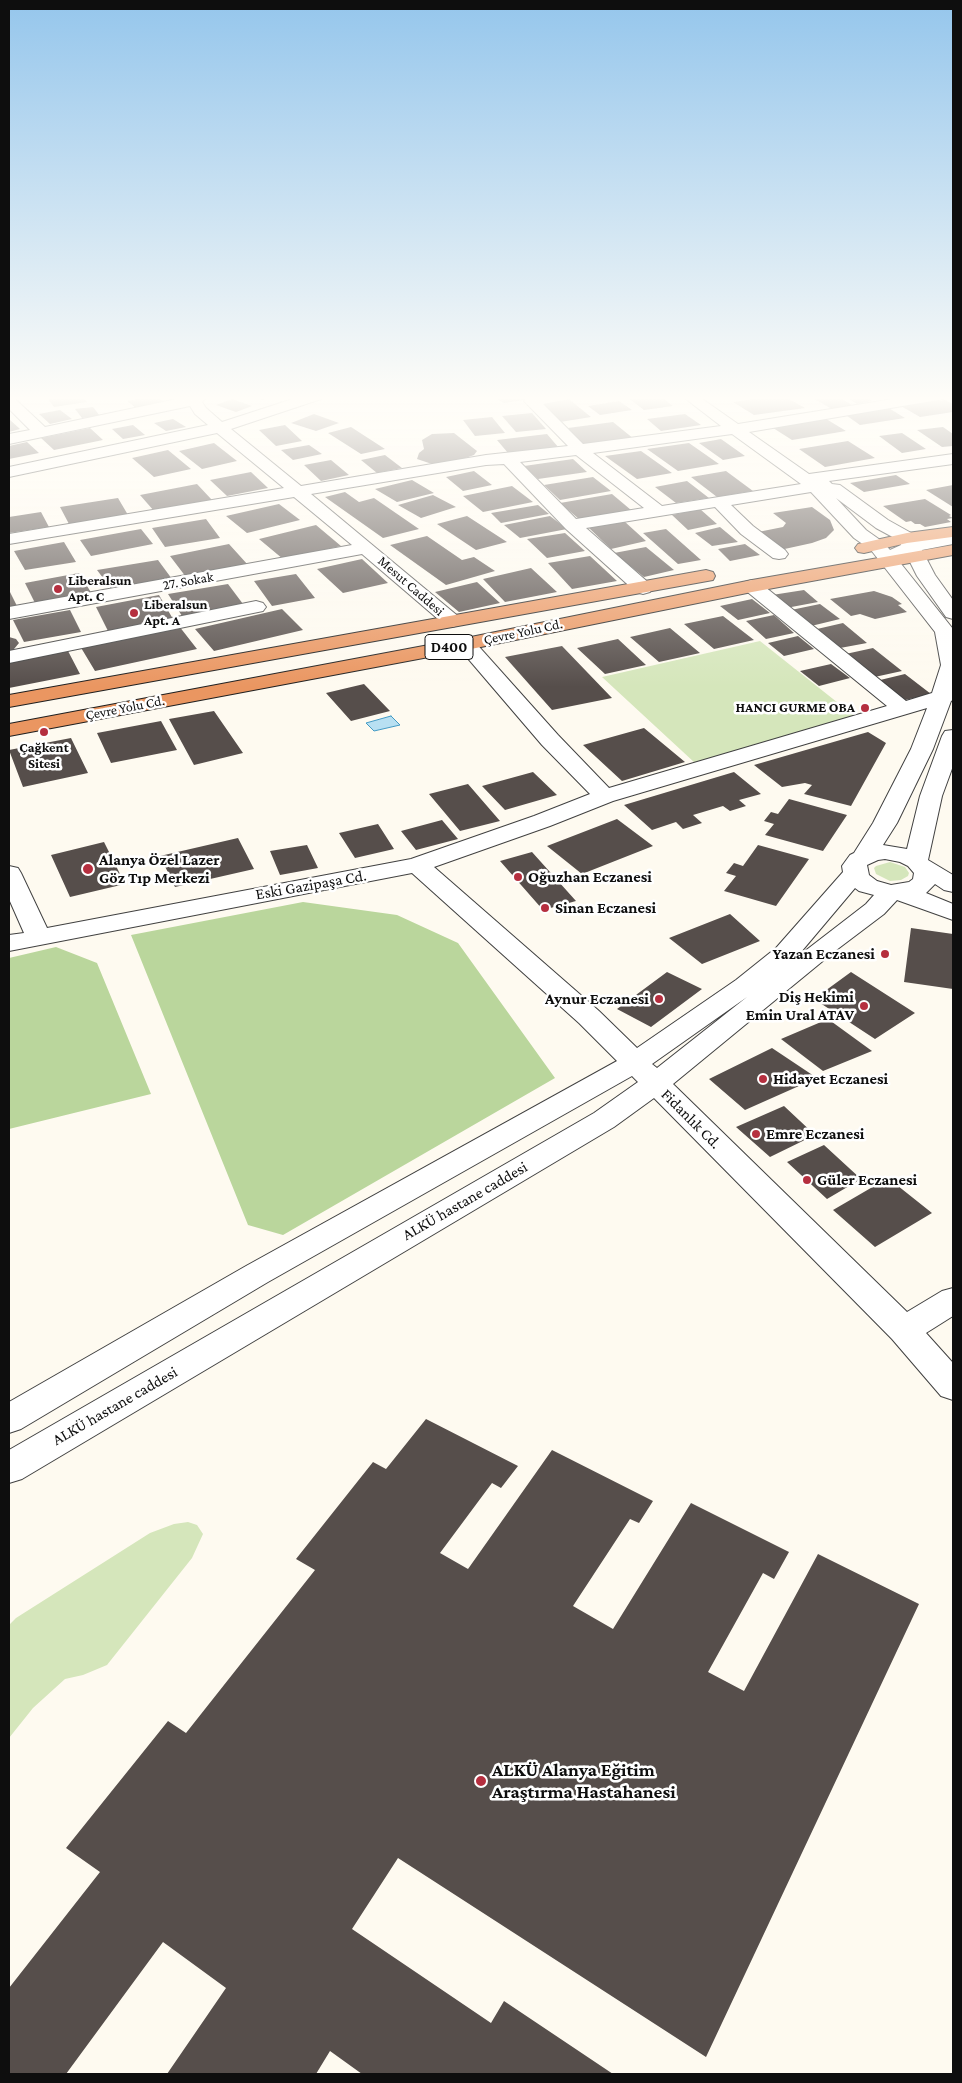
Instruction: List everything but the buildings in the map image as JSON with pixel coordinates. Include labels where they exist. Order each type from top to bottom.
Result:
[{"type":"highway","name":"D400","points":[[883,554],[911,548],[953,532]]},
{"type":"highway","name":"D400","points":[[911,548],[953,550]]},
{"type":"highway","name":"Çevre Yolu Cd.","points":[[9,730],[466,644],[752,586],[883,554]]},
{"type":"highway","name":"Çevre Yolu Cd.","points":[[9,701],[643,588],[883,554]]},
{"type":"street","points":[[9,539],[276,493]]},
{"type":"street","name":"Mesut Caddesi","points":[[299,493],[452,621]]},
{"type":"street","points":[[541,493],[572,525],[643,588]]},
{"type":"street","points":[[635,493],[658,511]]},
{"type":"street","points":[[572,525],[756,493]]},
{"type":"street","points":[[9,1419],[256,1274],[634,1063],[745,986],[785,954],[860,864],[886,822],[947,697],[951,665],[945,631],[883,554],[860,534],[826,493]]},
{"type":"street","points":[[834,493],[882,524],[911,548],[926,576],[953,612]]},
{"type":"street","points":[[723,507],[747,530],[779,554]]},
{"type":"street","points":[[911,548],[953,539]]},
{"type":"street","name":"27. Sokak","points":[[9,613],[366,548]]},
{"type":"street","points":[[752,586],[902,708]]},
{"type":"street","points":[[9,657],[256,608]]},
{"type":"street","points":[[466,644],[550,740],[605,796]]},
{"type":"street","name":"Eski Gazipaşa Cd.","points":[[9,943],[417,865],[542,821],[605,796],[902,708],[947,697]]},
{"type":"street","points":[[896,892],[921,885],[926,877],[920,864],[931,796],[953,736]]},
{"type":"street","points":[[860,864],[884,852],[907,856],[953,885]]},
{"type":"street","points":[[860,864],[860,880],[868,886],[896,892],[953,912]]},
{"type":"street","name":"Fidanlık Cd.","points":[[417,865],[589,1017],[904,1330],[953,1386]]},
{"type":"street","points":[[9,873],[38,936]]},
{"type":"street","name":"ALKÜ hastane caddesi","points":[[9,1468],[595,1125],[655,1084],[896,892]]},
{"type":"street","points":[[904,1330],[953,1300]]},
{"type":"green space","points":[[760,641],[862,722],[695,763],[602,677]]},
{"type":"green space","points":[[890,862],[905,867],[909,873],[908,876],[901,880],[890,881],[876,874],[874,868],[876,866]]},
{"type":"green space","points":[[303,902],[397,915],[458,943],[555,1078],[283,1235],[248,1225],[131,935]]},
{"type":"green space","points":[[56,947],[97,963],[151,1094],[9,1129],[9,958]]},
{"type":"green space","points":[[188,1522],[197,1525],[203,1534],[192,1558],[107,1665],[83,1675],[65,1679],[33,1708],[9,1738],[9,1625],[16,1618],[150,1533],[174,1524]]},
{"type":"water","points":[[391,716],[400,725],[374,731],[366,723]]},
{"type":"place","name":"Liberalsun Apt. C","points":[[58,589]]},
{"type":"place","name":"Liberalsun Apt. A","points":[[134,613]]},
{"type":"place","name":"HANCI GURME OBA","points":[[865,708]]},
{"type":"place","name":"Çağkent Sitesi","points":[[44,732]]},
{"type":"place","name":"Alanya Özel Lazer Göz Tıp Merkezi","points":[[88,869]]},
{"type":"place","name":"Oğuzhan Eczanesi","points":[[518,877]]},
{"type":"place","name":"Sinan Eczanesi","points":[[545,908]]},
{"type":"place","name":"Yazan Eczanesi","points":[[885,954]]},
{"type":"place","name":"Aynur Eczanesi","points":[[659,999]]},
{"type":"place","name":"Diş Hekimi Emin Ural ATAV","points":[[864,1006]]},
{"type":"place","name":"Hidayet Eczanesi","points":[[763,1079]]},
{"type":"place","name":"Emre Eczanesi","points":[[756,1134]]},
{"type":"place","name":"Güler Eczanesi","points":[[807,1180]]},
{"type":"place","name":"ALKÜ Alanya Eğitim Araştırma Hastahanesi","points":[[481,1781]]}]
